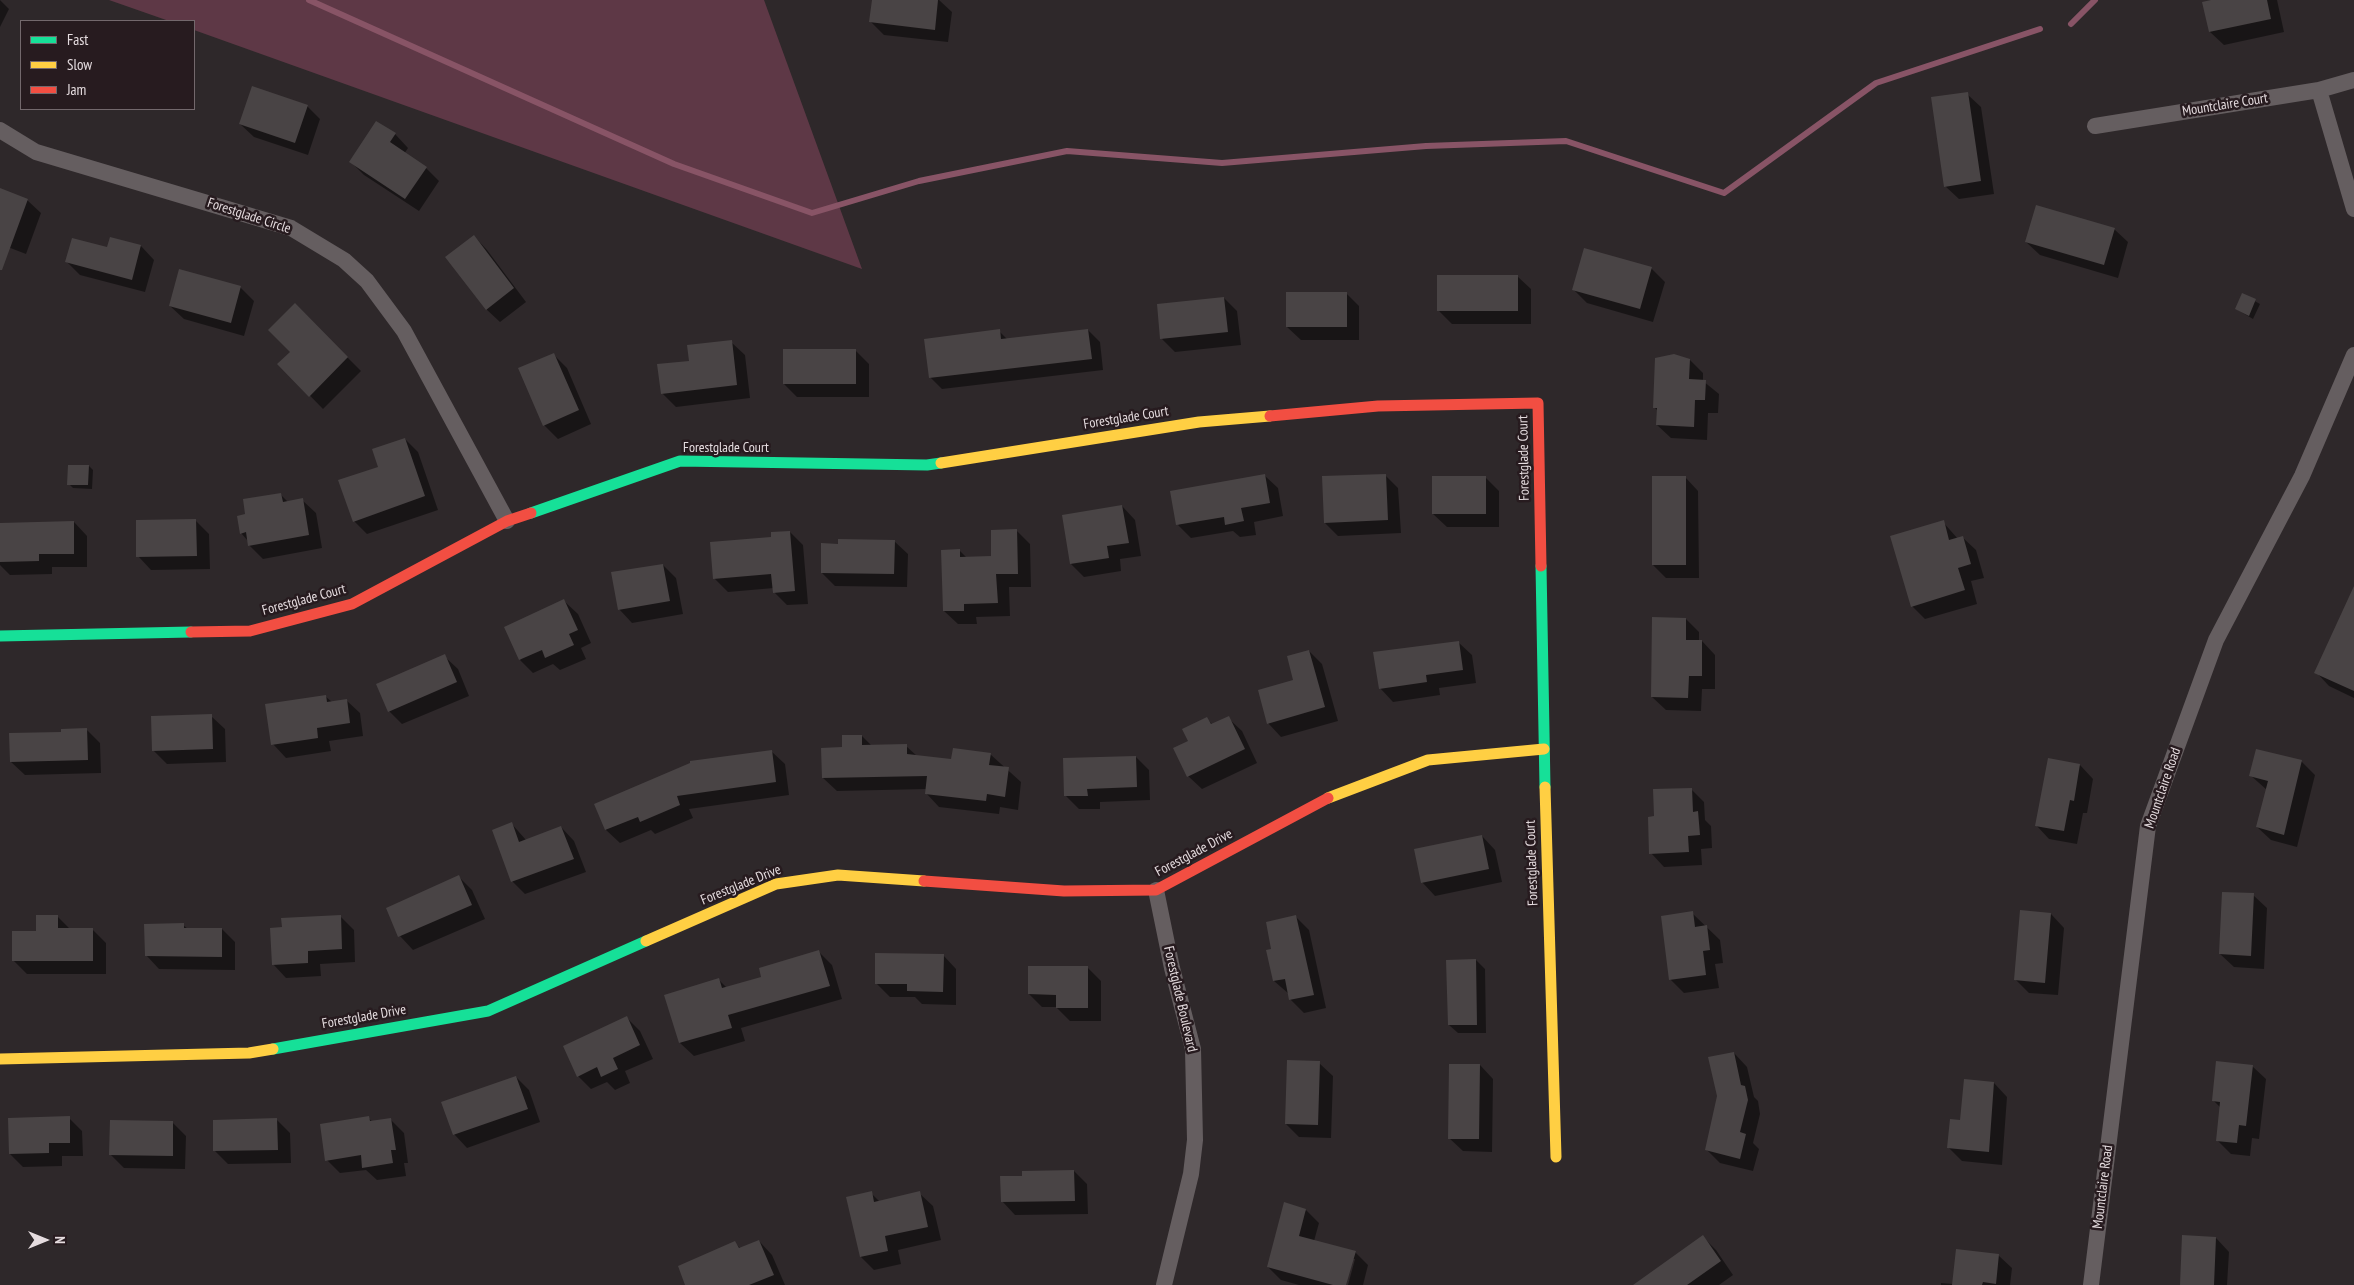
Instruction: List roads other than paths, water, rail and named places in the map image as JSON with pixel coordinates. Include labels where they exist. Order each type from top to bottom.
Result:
[{"type":"street","name":"Mountclaire Court","points":[[2095,126],[2319,90],[2354,80]]},
{"type":"street","points":[[2319,90],[2354,209]]},
{"type":"street","name":"Forestglade Circle","points":[[0,130],[36,152],[291,228],[344,260],[367,281],[404,332],[507,522]]},
{"type":"street","name":"Mountclaire Road","points":[[2091,1285],[2148,826],[2216,640],[2302,476],[2354,355]]},
{"type":"street","name":"Forestglade Court","points":[[0,636],[250,631],[352,604],[507,522],[680,461],[927,465],[1199,422],[1378,406],[1538,403],[1544,749],[1556,1157]]},
{"type":"street","name":"Forestglade Drive","points":[[0,1059],[249,1053],[488,1010],[776,884],[808,878],[838,876],[1064,891],[1156,890],[1336,794],[1428,760],[1544,749]]},
{"type":"street","name":"Forestglade Boulevard","points":[[1156,890],[1172,968],[1193,1049],[1195,1140],[1191,1174],[1164,1285]]},
{"type":"waterway","points":[[309,0],[674,164],[812,213],[919,181],[1067,151],[1222,163],[1426,146],[1566,141],[1724,193],[1876,83],[2040,29]]},
{"type":"waterway","points":[[2071,24],[2095,0]]}]
